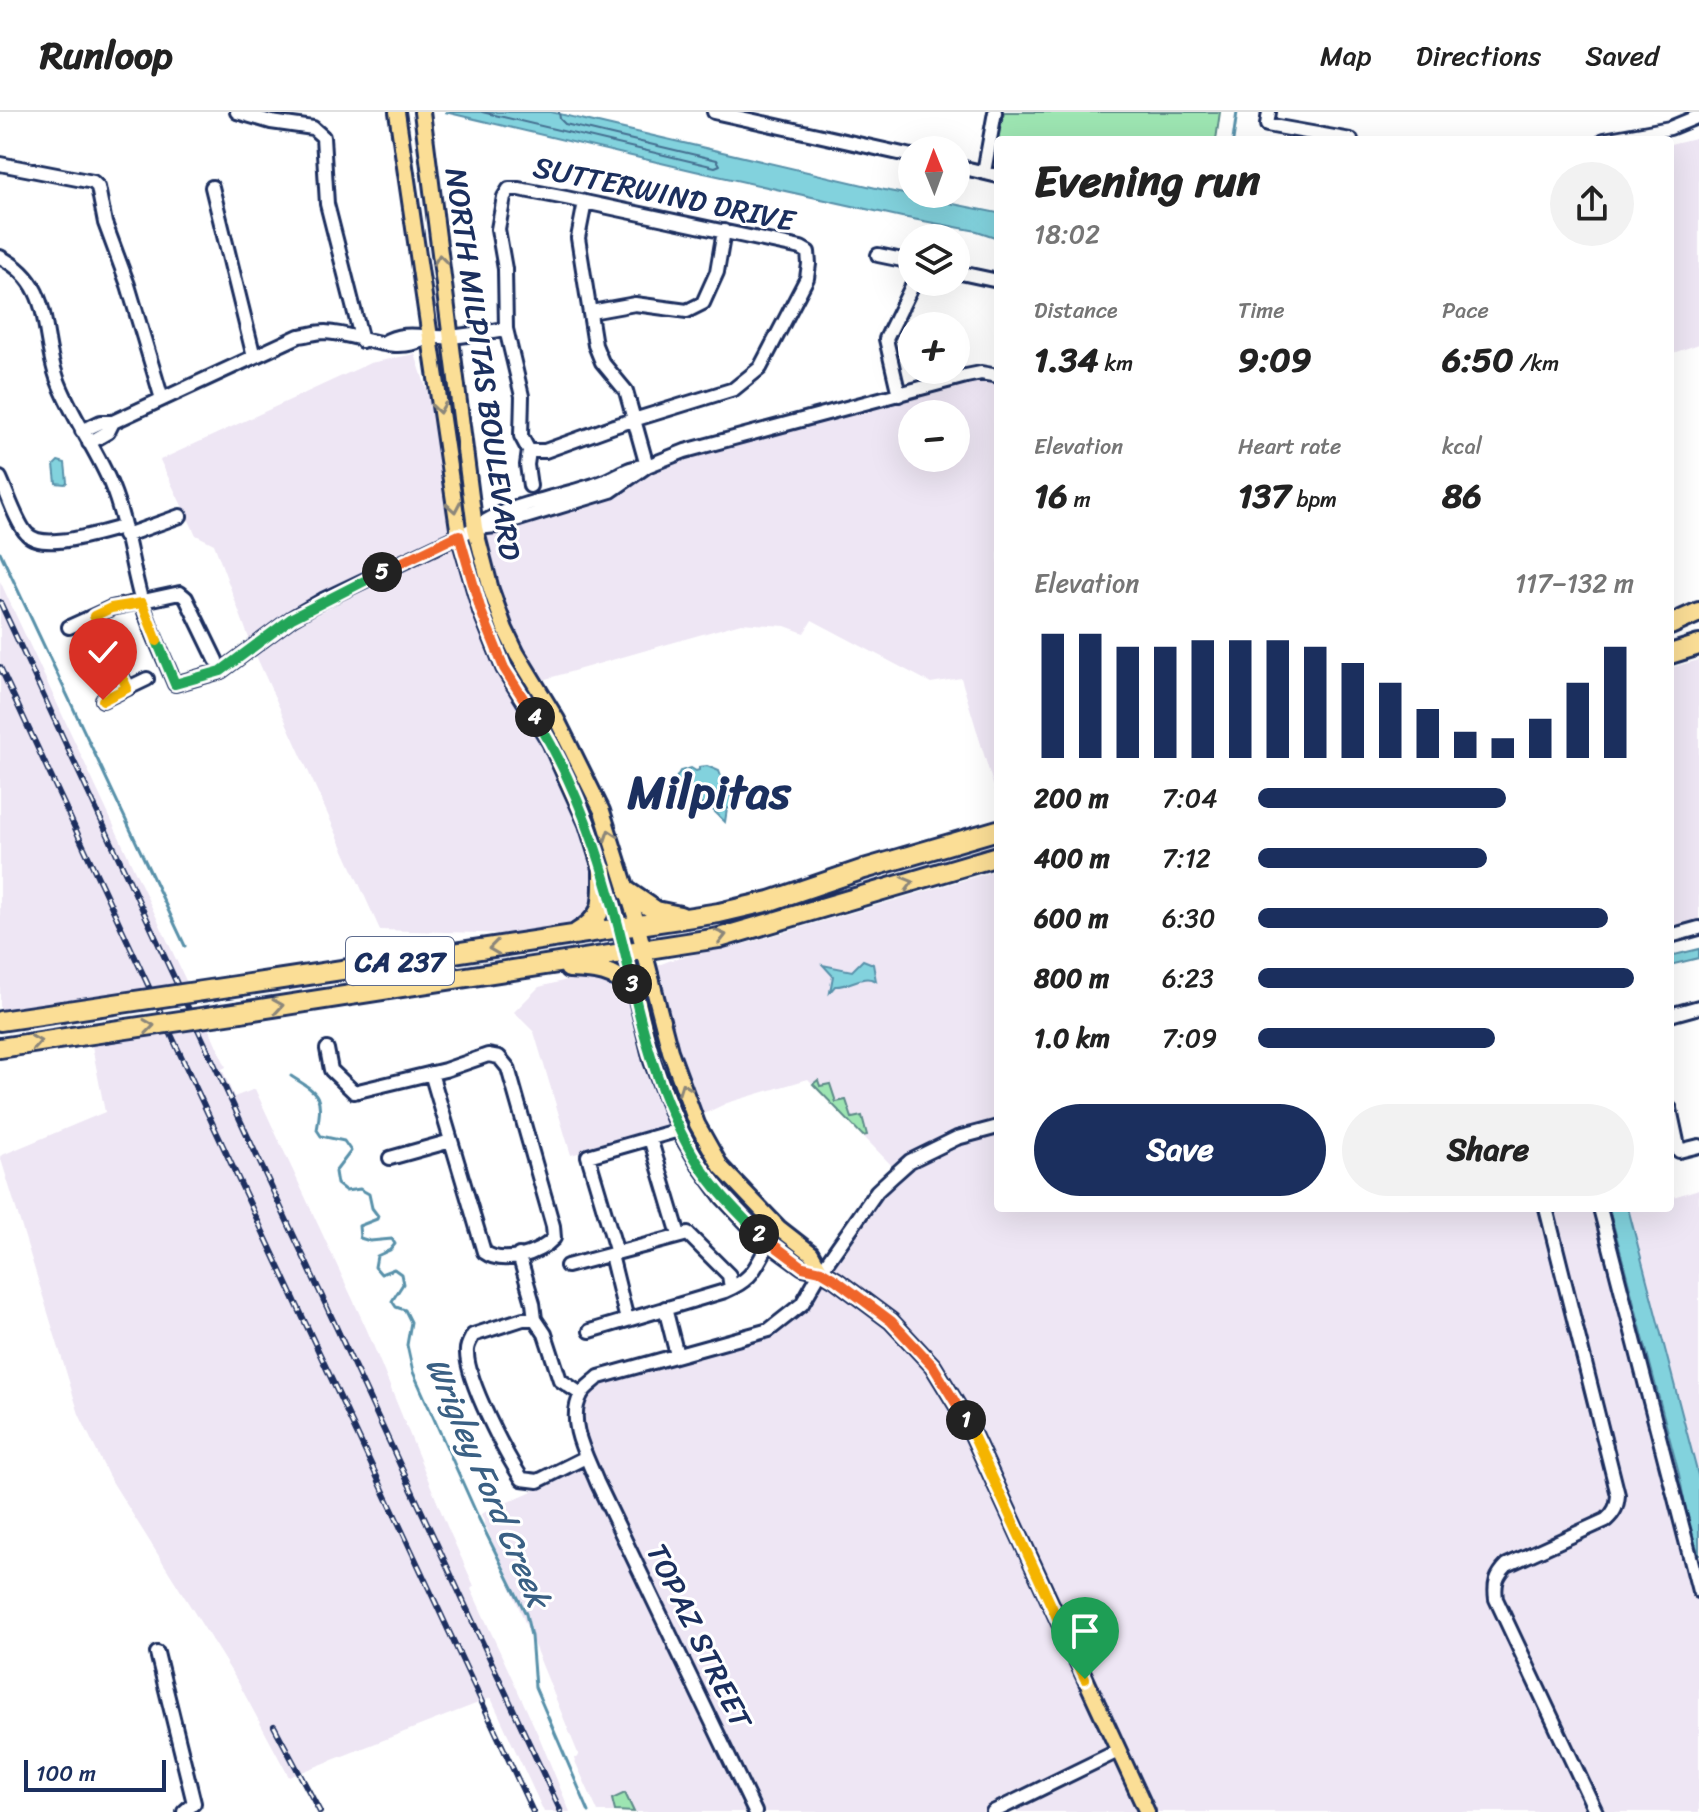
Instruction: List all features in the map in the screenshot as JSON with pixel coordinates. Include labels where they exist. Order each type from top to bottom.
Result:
[{"type":"highway","points":[[1674,625],[1699,612]]},
{"type":"highway","points":[[1674,626],[1699,619]]},
{"type":"highway","points":[[1674,653],[1699,648]]},
{"type":"highway","name":"CA 237","points":[[0,1021],[719,913],[770,901],[864,869],[994,831]]},
{"type":"highway","name":"CA 237","points":[[0,1048],[719,938],[994,857]]},
{"type":"highway","points":[[571,936],[598,917],[602,903],[603,871]]},
{"type":"highway","points":[[628,892],[656,911],[673,916],[719,913]]},
{"type":"highway","points":[[522,967],[605,970],[633,990]]},
{"type":"main road","name":"NORTH MILPITAS BOULEVARD","points":[[422,112],[475,528],[505,629],[557,720],[602,811],[628,892],[629,928]]},
{"type":"main road","name":"NORTH MILPITAS BOULEVARD","points":[[398,118],[459,535],[481,611],[504,668],[550,742],[629,928]]},
{"type":"main road","points":[[629,928],[644,949],[670,1051],[702,1134],[721,1167],[779,1228],[811,1253],[821,1271]]},
{"type":"main road","points":[[629,928],[624,951],[633,990],[652,1061],[679,1130],[723,1197],[770,1242],[803,1267],[821,1271],[873,1305],[933,1366],[966,1420],[1147,1812]]},
{"type":"street","points":[[237,112],[271,122],[313,128],[323,137],[327,204],[362,341]]},
{"type":"street","points":[[714,112],[898,153]]},
{"type":"street","points":[[984,172],[995,112]]},
{"type":"street","points":[[1269,112],[1267,125],[1329,136]]},
{"type":"street","points":[[1626,136],[1670,128],[1699,116]]},
{"type":"street","points":[[0,164],[93,182],[98,187],[105,223],[128,285],[162,399]]},
{"type":"street","points":[[970,169],[994,175]]},
{"type":"street","points":[[212,187],[254,357]]},
{"type":"street","name":"SUTTERWIND DRIVE","points":[[506,329],[505,269],[498,229],[504,197],[509,189],[724,231],[808,252],[807,278],[760,368],[734,389],[636,420]]},
{"type":"street","points":[[585,202],[578,238],[595,345],[602,362],[626,391],[647,466]]},
{"type":"street","points":[[591,312],[635,304],[687,311],[703,303],[717,272],[724,231]]},
{"type":"street","points":[[878,255],[898,259]]},
{"type":"street","points":[[0,257],[25,275],[42,303],[56,376],[120,507],[142,603],[175,684],[221,671],[302,612],[475,528],[496,526],[611,491],[647,466],[685,451],[981,373],[994,375]]},
{"type":"street","points":[[970,275],[994,280]]},
{"type":"street","points":[[899,395],[886,339],[907,296]]},
{"type":"street","points":[[86,437],[101,422],[113,422],[293,338],[324,332],[393,346],[413,345],[430,337],[506,329],[522,396],[521,436],[529,451],[530,486]]},
{"type":"street","points":[[529,451],[545,451],[636,420]]},
{"type":"street","points":[[0,478],[26,534],[36,540],[54,542],[124,532],[180,516]]},
{"type":"street","points":[[69,627],[111,608],[180,593],[186,598],[216,660]]},
{"type":"street","points":[[94,616],[127,688]]},
{"type":"street","points":[[103,700],[147,679]]},
{"type":"street","points":[[1674,935],[1699,928]]},
{"type":"street","points":[[1674,1014],[1699,1007]]},
{"type":"street","points":[[327,1049],[331,1070],[354,1092],[488,1055],[499,1057],[508,1068],[553,1226],[554,1238],[538,1250],[498,1259],[484,1252],[431,1073]]},
{"type":"street","points":[[519,1255],[535,1319],[545,1334],[560,1380],[581,1394],[599,1377],[769,1330],[802,1304],[821,1271],[877,1191],[910,1161],[957,1138],[994,1128]]},
{"type":"street","points":[[1674,1128],[1679,1151],[1699,1146]]},
{"type":"street","points":[[627,1320],[614,1254],[588,1156],[679,1130]]},
{"type":"street","points":[[650,1138],[679,1235]]},
{"type":"street","points":[[390,1158],[451,1141]]},
{"type":"street","points":[[1547,1212],[1618,1495],[1617,1503],[1606,1520],[1507,1565],[1500,1573],[1495,1589],[1496,1599],[1596,1812]]},
{"type":"street","points":[[1601,1212],[1699,1591]]},
{"type":"street","points":[[567,1266],[688,1234],[729,1275],[731,1288]]},
{"type":"street","points":[[590,1331],[742,1284],[755,1272],[770,1242]]},
{"type":"street","points":[[665,1308],[677,1355]]},
{"type":"street","points":[[535,1319],[523,1319],[473,1335],[466,1349],[469,1368],[506,1455],[522,1479],[538,1481],[586,1457]]},
{"type":"street","name":"TOPAZ STREET","points":[[581,1394],[576,1414],[579,1440],[586,1457],[755,1812]]},
{"type":"street","points":[[157,1653],[194,1803],[184,1812]]},
{"type":"street","points":[[993,1812],[1118,1751]]},
{"type":"shaded area","points":[[1699,137],[1699,344],[1674,353],[1674,143]]},
{"type":"shaded area","points":[[415,354],[444,442],[481,611],[587,824],[602,903],[571,936],[380,930],[253,649],[214,544],[196,535],[160,460],[370,363]]},
{"type":"shaded area","points":[[970,376],[994,376],[994,788],[961,678],[931,683],[812,620],[804,633],[785,626],[741,623],[535,682],[517,654],[475,528],[496,526],[647,466],[938,384],[970,384]]},
{"type":"shaded area","points":[[0,581],[187,983],[162,987],[166,996],[0,1021]]},
{"type":"shaded area","points":[[1699,660],[1699,930],[1674,938],[1674,667]]},
{"type":"shaded area","points":[[994,871],[994,1212],[1674,1212],[1674,1197],[1699,1189],[1699,1812],[598,1812],[574,1759],[579,1756],[481,1514],[592,1464],[573,1416],[600,1379],[768,1327],[801,1300],[896,1170],[808,1079],[727,1103],[685,1123],[571,1155],[534,1032],[514,1012],[539,987],[579,977],[613,982],[677,958],[744,944]]},
{"type":"shaded area","points":[[207,1024],[226,1067],[222,1069],[234,1097],[255,1089],[367,1330],[474,1586],[471,1589],[570,1812],[544,1812],[491,1698],[289,1777],[238,1682],[108,1475],[79,1414],[0,1156],[105,1112],[91,1041]]},
{"type":"green space","points":[[1004,112],[1220,112],[1217,136],[998,136]]},
{"type":"green space","points":[[818,1080],[820,1086],[830,1084],[836,1102],[846,1100],[852,1118],[862,1116],[867,1135],[863,1136],[813,1084]]},
{"type":"green space","points":[[625,1793],[634,1812],[615,1811],[612,1799]]},
{"type":"water","points":[[445,112],[551,112],[898,193],[898,208],[970,207],[994,212],[994,237],[970,230],[970,224],[940,224]]},
{"type":"water","points":[[58,461],[65,463],[65,484],[56,483],[54,465]]},
{"type":"water","points":[[707,766],[719,771],[727,793],[739,807],[727,809],[725,822],[710,807],[686,799],[686,796],[693,795],[692,791],[683,792],[675,787],[680,771],[691,768],[696,771],[699,767]]},
{"type":"water","points":[[1699,949],[1699,958],[1674,964],[1674,955]]},
{"type":"water","points":[[863,960],[873,964],[876,981],[861,979],[835,986],[830,992],[833,976],[823,965],[852,971]]},
{"type":"water","points":[[1610,1212],[1629,1212],[1699,1479],[1699,1555],[1689,1525],[1679,1474]]},
{"type":"waterway","points":[[1234,136],[1237,112]]},
{"type":"waterway","name":"Wrigley Ford Creek","points":[[0,552],[185,946]]},
{"type":"waterway","name":"Wrigley Ford Creek","points":[[291,1076],[317,1097],[320,1109],[317,1130],[321,1136],[344,1141],[351,1151],[335,1172],[337,1184],[346,1191],[360,1189],[369,1194],[372,1208],[378,1216],[359,1226],[360,1238],[370,1241],[392,1239],[395,1244],[377,1256],[375,1267],[381,1274],[394,1269],[401,1274],[403,1284],[392,1301],[396,1307],[405,1310],[411,1322],[407,1345],[413,1372],[526,1614],[535,1687],[589,1812]]},
{"type":"railway","points":[[0,602],[561,1812]]},
{"type":"railway","points":[[0,667],[533,1812]]},
{"type":"railway","points":[[274,1726],[320,1812]]},
{"type":"district","name":"Milpitas","points":[[709,792]]},
{"type":"route","points":[[103,700],[127,688],[94,616],[111,608],[142,603],[175,684],[221,671],[272,636],[292,618],[323,600],[459,535],[481,611],[504,668],[550,742],[587,824],[620,929],[652,1061],[679,1130],[723,1197],[759,1235],[803,1267],[821,1271],[873,1305],[933,1366],[966,1420],[1085,1679]]}]
